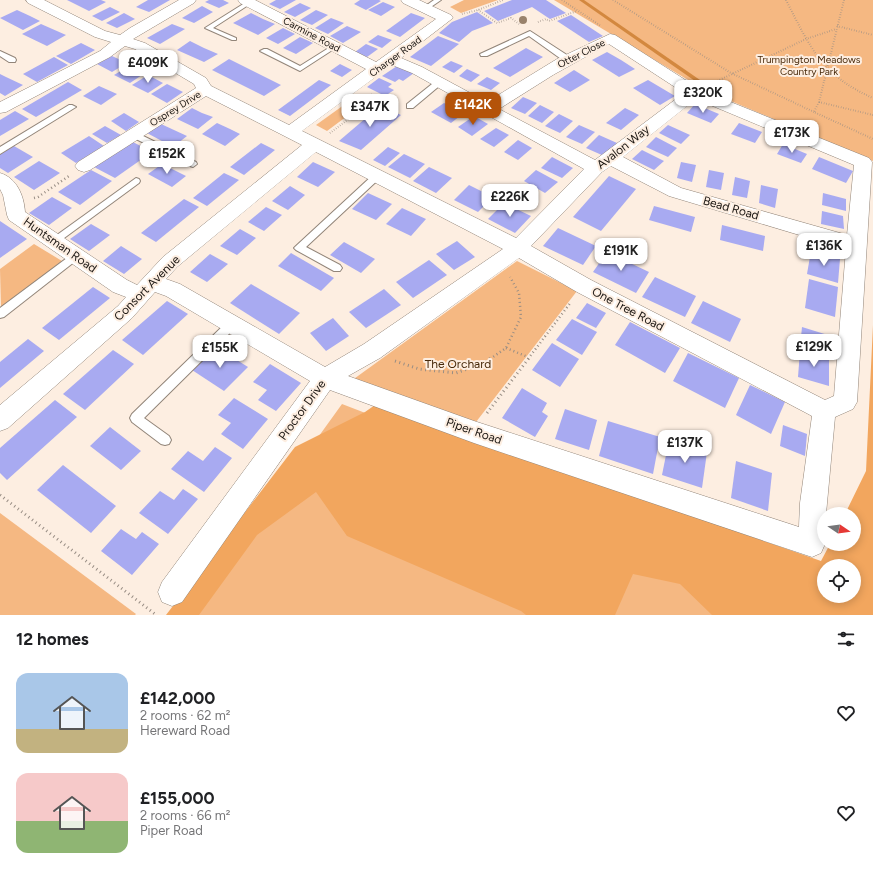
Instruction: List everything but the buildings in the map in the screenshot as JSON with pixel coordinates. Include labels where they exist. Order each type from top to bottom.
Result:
[{"type":"street","name":"Osprey Drive","points":[[33,0],[100,34],[121,42],[140,46],[200,81],[205,89],[315,144]]},
{"type":"street","points":[[1,107],[104,54],[135,31],[189,0]]},
{"type":"street","points":[[408,0],[432,4],[446,18]]},
{"type":"street","name":"Carmine Road","points":[[248,1],[378,69]]},
{"type":"street","name":"Charger Road","points":[[290,132],[392,59],[446,18]]},
{"type":"street","name":"Otter Close","points":[[487,109],[524,84],[567,59],[610,38],[695,93]]},
{"type":"street","name":"Bead Road","points":[[392,59],[440,82],[487,109],[603,163],[676,192],[856,245]]},
{"type":"street","name":"Osprey Drive","points":[[84,166],[205,89]]},
{"type":"street","points":[[695,93],[863,162],[845,402],[824,411]]},
{"type":"street","name":"Avalon Way","points":[[510,255],[603,163],[665,114],[695,93]]},
{"type":"street","name":"One Tree Road","points":[[315,144],[377,176],[510,255],[584,286],[824,411]]},
{"type":"street","name":"Consort Avenue","points":[[0,420],[125,312],[170,262],[315,144]]},
{"type":"street","name":"Huntsman Road","points":[[0,179],[9,186],[16,201],[16,215],[53,242],[120,286],[146,289]]},
{"type":"street","name":"Proctor Drive","points":[[172,592],[325,378],[372,351],[510,255]]},
{"type":"street","name":"Piper Road","points":[[146,289],[173,290],[231,325],[325,378],[474,432],[812,544],[813,503],[824,411]]},
{"type":"lane","points":[[234,39],[208,28],[248,1]]},
{"type":"lane","points":[[484,54],[530,33],[567,59]]},
{"type":"lane","points":[[264,51],[300,69],[335,46]]},
{"type":"lane","points":[[0,53],[10,58],[0,61]]},
{"type":"lane","points":[[410,106],[440,82]]},
{"type":"lane","points":[[0,151],[72,107]]},
{"type":"lane","points":[[133,134],[193,164]]},
{"type":"lane","points":[[337,268],[299,248],[377,176]]},
{"type":"lane","points":[[53,242],[136,181]]},
{"type":"lane","points":[[0,314],[75,256]]},
{"type":"lane","points":[[166,440],[136,418],[231,325]]},
{"type":"path","points":[[446,18],[478,10],[503,0]]},
{"type":"path","points":[[562,0],[611,32],[610,38]]},
{"type":"path","points":[[612,0],[731,74],[873,139]]},
{"type":"path","points":[[786,0],[806,40],[827,70],[850,89],[873,98]]},
{"type":"path","points":[[814,112],[819,102],[844,0]]},
{"type":"path","points":[[478,10],[497,23],[511,18],[530,33]]},
{"type":"path","points":[[524,29],[546,19],[549,21],[578,11]]},
{"type":"path","points":[[837,26],[873,35]]},
{"type":"path","points":[[731,74],[806,40],[836,29]]},
{"type":"path","points":[[354,85],[398,107],[410,106]]},
{"type":"path","points":[[315,144],[378,97]]},
{"type":"path","points":[[819,102],[873,115]]},
{"type":"path","points":[[16,201],[38,197],[84,166]]},
{"type":"path","points":[[372,351],[419,369],[456,373],[484,362],[506,348],[521,317],[519,293],[510,255]]},
{"type":"path","points":[[474,432],[528,357],[584,286]]},
{"type":"path","points":[[506,348],[528,357]]},
{"type":"path","points":[[0,495],[155,614]]},
{"type":"green space","points":[[464,0],[498,0],[461,13],[450,7]]},
{"type":"green space","name":"Trumpington Meadows Country Park","points":[[554,0],[873,0],[873,161],[705,90]]},
{"type":"green space","points":[[355,97],[366,102],[327,131],[316,125]]},
{"type":"green space","points":[[34,244],[62,261],[1,308],[0,269]]},
{"type":"green space","name":"The Orchard","points":[[517,261],[577,291],[476,422],[351,381]]},
{"type":"green space","points":[[342,404],[656,525],[817,593],[817,603],[861,603],[861,597],[873,600],[873,615],[190,615]]},
{"type":"green space","points":[[0,513],[136,614],[0,615]]},
{"type":"shaded area","points":[[873,325],[873,615],[712,615],[680,584],[633,574],[615,615],[526,615],[521,611],[347,536],[316,492],[257,535],[199,615],[166,615],[295,447],[365,412],[375,405],[817,560],[817,603],[861,603],[861,559],[822,559],[826,551],[861,551],[861,507],[848,507],[866,471]]},
{"type":"waterway","points":[[581,0],[697,80]]}]
